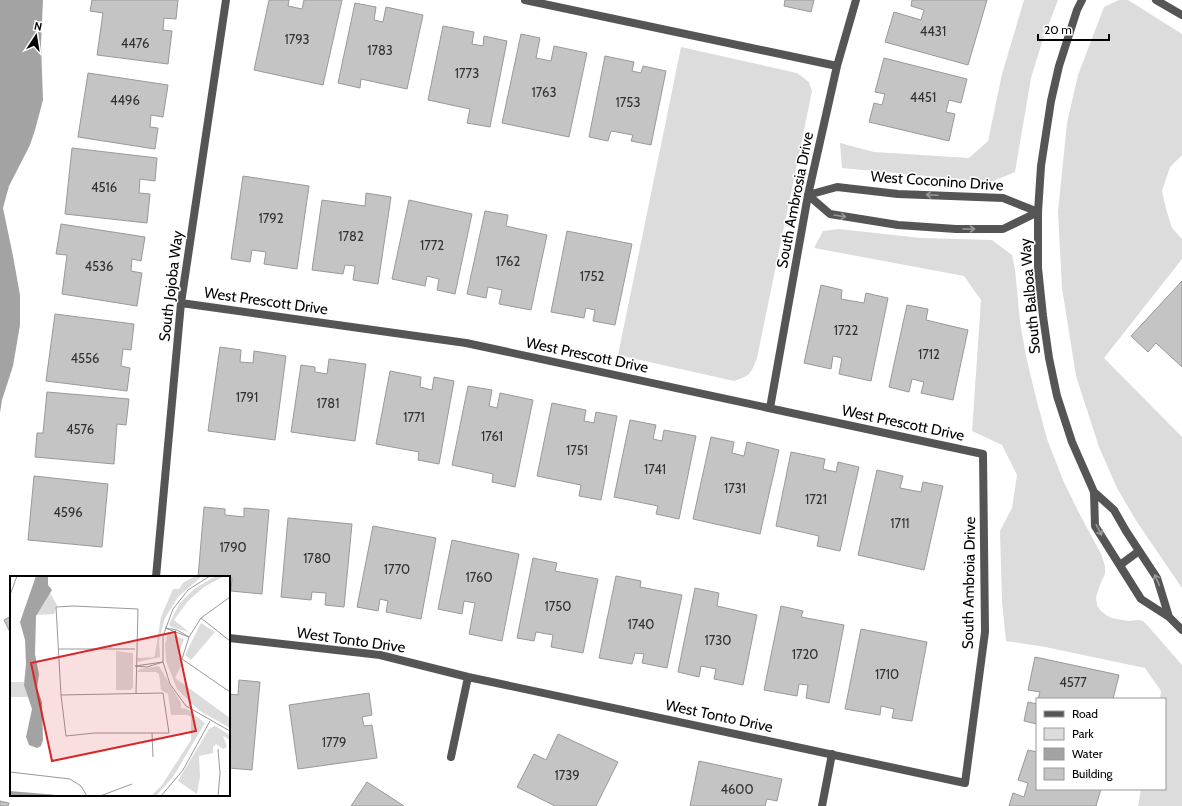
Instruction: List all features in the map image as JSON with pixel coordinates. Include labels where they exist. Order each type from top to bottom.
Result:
[{"type":"street","name":"South Jojoba Way","points":[[156,576],[181,303],[226,0]]},
{"type":"street","points":[[525,0],[837,66]]},
{"type":"street","name":"South Ambrosia Drive","points":[[770,408],[808,195],[837,66],[856,0]]},
{"type":"street","name":"South Balboa Way","points":[[1082,0],[1077,10],[1059,66],[1051,101],[1042,159],[1038,212],[1038,268],[1043,316],[1057,396],[1072,442],[1094,492],[1096,526],[1141,599],[1169,616],[1182,630]]},
{"type":"street","points":[[1156,0],[1182,15]]},
{"type":"street","name":"West Coconino Drive","points":[[808,195],[837,187],[898,194],[1003,198],[1038,212]]},
{"type":"street","points":[[808,195],[830,214],[898,225],[956,229],[1003,229],[1038,212]]},
{"type":"street","name":"West Prescott Drive","points":[[181,303],[466,344],[983,454]]},
{"type":"street","name":"South Ambroia Drive","points":[[964,783],[985,632],[983,454]]},
{"type":"street","name":"South Balboa Way","points":[[1094,492],[1114,510],[1157,578],[1169,616]]},
{"type":"street","points":[[1120,565],[1139,551]]},
{"type":"street","name":"West Tonto Drive","points":[[230,638],[380,655],[468,677],[964,783]]},
{"type":"street","points":[[451,757],[468,677]]},
{"type":"street","points":[[822,806],[832,754]]},
{"type":"green space","points":[[1024,0],[1058,0],[1042,42],[1031,78],[1015,172],[991,182],[842,168],[840,143],[874,152],[969,158],[988,141],[1002,74]]},
{"type":"green space","points":[[1119,0],[1128,0],[1182,34],[1182,155],[1170,167],[1162,191],[1172,228],[1182,239],[1182,259],[1104,358],[1182,437],[1182,588],[1137,522],[1117,488],[1099,447],[1076,376],[1062,288],[1058,212],[1067,123],[1078,75],[1104,7]]},
{"type":"green space","points":[[681,47],[797,73],[809,82],[812,91],[757,358],[753,368],[747,376],[734,381],[618,355]]},
{"type":"green space","points":[[839,229],[921,238],[992,240],[1012,255],[1015,269],[1020,322],[1026,356],[1047,439],[1063,480],[1101,554],[1105,566],[1105,574],[1096,597],[1097,605],[1100,610],[1112,618],[1128,621],[1143,621],[1182,665],[1182,806],[1138,806],[1141,790],[1166,790],[1166,698],[1160,698],[1161,691],[1145,668],[1045,647],[1006,641],[1002,602],[1000,531],[1012,508],[1017,475],[1002,445],[972,431],[981,300],[964,276],[814,248],[823,231]]},
{"type":"water","points":[[0,0],[43,0],[41,44],[43,100],[30,145],[9,186],[3,208],[20,295],[20,325],[13,366],[2,400],[0,413]]},
{"type":"building","points":[[92,0],[178,0],[176,19],[164,18],[163,30],[172,31],[168,64],[97,55],[103,13],[90,11]]},
{"type":"building","points":[[269,0],[289,0],[288,6],[302,9],[304,0],[342,0],[323,85],[254,70]]},
{"type":"building","points":[[785,0],[814,0],[811,12],[784,6]]},
{"type":"building","points":[[912,0],[987,0],[968,65],[885,42],[894,12],[921,20],[924,10],[911,6]]},
{"type":"building","points":[[355,3],[376,7],[374,20],[383,22],[386,7],[423,15],[407,89],[361,79],[360,88],[338,83]]},
{"type":"building","points":[[443,26],[474,32],[472,44],[483,46],[484,36],[507,41],[490,127],[467,123],[470,109],[428,100]]},
{"type":"building","points":[[521,34],[540,38],[536,58],[551,61],[554,46],[587,53],[569,137],[502,123]]},
{"type":"building","points":[[605,56],[634,62],[632,71],[641,73],[643,66],[666,71],[651,145],[631,141],[633,135],[611,131],[608,141],[589,137]]},
{"type":"building","points":[[884,58],[967,79],[961,103],[949,100],[946,112],[955,114],[949,141],[869,122],[874,103],[882,105],[885,94],[875,92]]},
{"type":"building","points":[[88,73],[168,85],[163,117],[151,115],[150,127],[158,128],[155,149],[78,137]]},
{"type":"building","points":[[72,148],[157,158],[155,181],[140,179],[139,193],[150,194],[147,223],[65,214]]},
{"type":"building","points":[[243,176],[309,186],[297,269],[264,264],[266,252],[252,250],[250,262],[231,259]]},
{"type":"building","points":[[366,193],[391,197],[378,284],[353,280],[355,266],[345,265],[343,274],[312,270],[322,200],[365,206]]},
{"type":"building","points":[[409,200],[472,214],[455,294],[437,290],[439,279],[427,276],[425,286],[392,279]]},
{"type":"building","points":[[485,211],[508,215],[506,226],[547,235],[531,310],[499,304],[502,290],[488,287],[486,298],[467,294]]},
{"type":"building","points":[[61,224],[145,237],[141,261],[132,259],[131,271],[142,273],[137,306],[62,294],[67,255],[56,254]]},
{"type":"building","points":[[567,231],[632,244],[615,325],[593,321],[595,310],[586,308],[584,318],[551,312]]},
{"type":"building","points":[[1182,281],[1182,367],[1156,343],[1148,352],[1131,336]]},
{"type":"building","points":[[821,285],[842,290],[841,299],[864,303],[866,293],[888,298],[871,381],[839,374],[842,358],[833,356],[831,369],[804,363]]},
{"type":"building","points":[[907,305],[928,309],[926,320],[968,330],[953,400],[921,393],[924,382],[912,379],[909,392],[889,387]]},
{"type":"building","points":[[55,314],[134,324],[131,350],[123,349],[121,366],[130,368],[127,391],[46,381]]},
{"type":"building","points":[[220,347],[241,350],[240,362],[253,363],[254,351],[286,356],[275,440],[208,431]]},
{"type":"building","points":[[329,359],[366,364],[355,441],[291,432],[301,365],[315,367],[315,372],[327,374]]},
{"type":"building","points":[[390,371],[421,377],[420,387],[432,390],[434,377],[454,381],[439,464],[418,460],[419,452],[376,444]]},
{"type":"building","points":[[468,386],[492,390],[489,406],[497,408],[500,393],[533,400],[515,487],[492,482],[493,474],[452,465]]},
{"type":"building","points":[[47,392],[129,399],[126,425],[117,424],[114,464],[35,457],[37,433],[43,433]]},
{"type":"building","points":[[552,403],[586,410],[584,421],[594,423],[596,412],[617,416],[601,500],[579,496],[581,485],[537,476]]},
{"type":"building","points":[[630,420],[656,425],[653,439],[662,441],[664,430],[696,436],[679,519],[656,514],[658,506],[614,497]]},
{"type":"building","points":[[711,437],[734,442],[732,453],[744,456],[747,442],[779,450],[760,534],[693,519]]},
{"type":"building","points":[[791,452],[825,459],[823,469],[836,472],[838,462],[859,467],[840,551],[817,546],[819,536],[776,526]]},
{"type":"building","points":[[877,470],[903,476],[900,488],[921,492],[923,482],[943,486],[924,570],[858,555]]},
{"type":"building","points":[[34,476],[108,484],[102,547],[28,540]]},
{"type":"building","points":[[204,507],[225,509],[225,515],[244,517],[244,508],[269,510],[262,594],[231,591],[232,578],[230,578],[230,576],[198,576]]},
{"type":"building","points":[[288,518],[352,524],[344,607],[325,605],[326,593],[312,592],[311,600],[281,597]]},
{"type":"building","points":[[373,526],[436,538],[421,619],[386,612],[388,601],[380,599],[378,611],[357,607]]},
{"type":"building","points":[[452,540],[519,554],[502,641],[469,634],[475,603],[464,601],[462,614],[438,609]]},
{"type":"building","points":[[533,558],[557,563],[555,571],[598,579],[583,653],[551,647],[553,635],[536,632],[534,641],[517,638]]},
{"type":"building","points":[[616,576],[641,581],[640,587],[682,595],[667,668],[642,663],[644,654],[635,653],[632,664],[599,658]]},
{"type":"building","points":[[695,588],[719,593],[717,606],[757,615],[743,685],[714,679],[716,669],[701,666],[699,677],[678,672]]},
{"type":"building","points":[[781,606],[803,611],[801,617],[844,625],[829,703],[806,698],[808,685],[799,684],[797,696],[764,690]]},
{"type":"building","points":[[10,617],[10,632],[4,620]]},
{"type":"building","points":[[861,629],[927,642],[912,721],[892,718],[894,709],[881,706],[880,715],[845,709]]},
{"type":"building","points":[[1035,657],[1119,675],[1113,698],[1038,698],[1040,692],[1028,690]]},
{"type":"building","points":[[239,680],[260,682],[252,770],[230,768],[230,694],[238,695]]},
{"type":"building","points":[[369,693],[372,715],[362,717],[364,726],[372,725],[377,758],[298,769],[289,705]]},
{"type":"building","points":[[1028,702],[1036,704],[1036,724],[1024,721]]},
{"type":"building","points":[[558,734],[618,762],[596,806],[555,806],[517,787],[534,754],[546,760]]},
{"type":"building","points":[[1028,750],[1036,752],[1036,790],[1101,790],[1096,806],[1009,806],[1013,793],[1024,797],[1028,783],[1018,780]]},
{"type":"building","points":[[699,761],[782,779],[777,801],[767,799],[765,806],[690,806]]},
{"type":"building","points":[[367,782],[404,806],[351,806]]},
{"type":"building","points":[[0,801],[9,803],[8,806],[0,806]]}]
